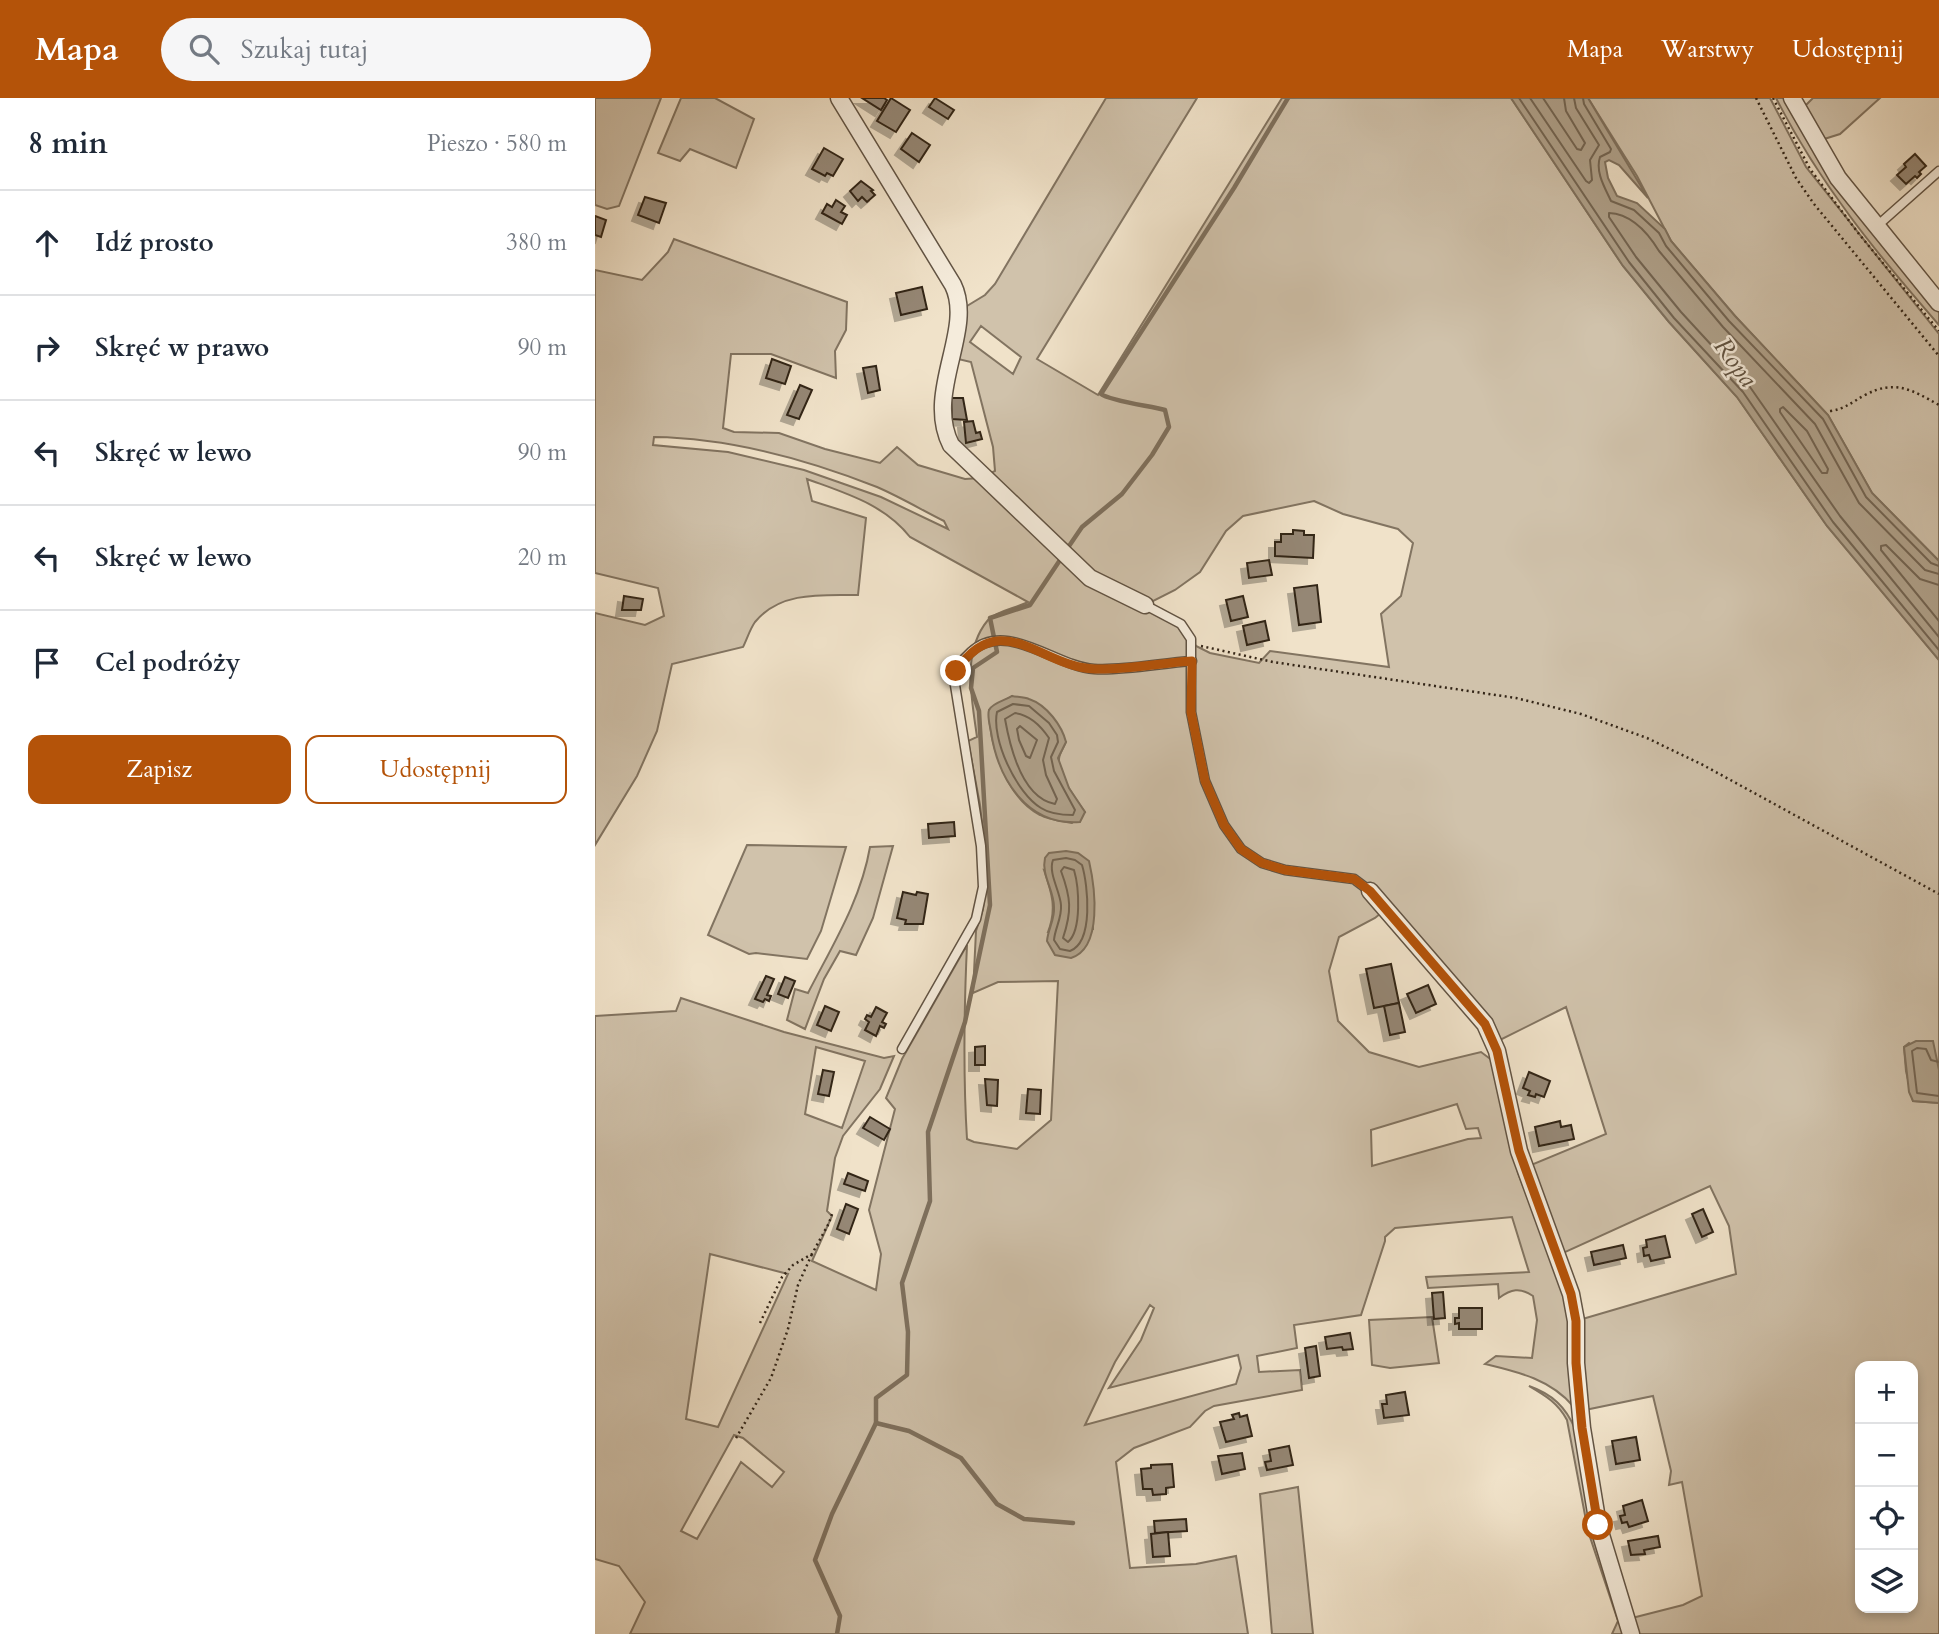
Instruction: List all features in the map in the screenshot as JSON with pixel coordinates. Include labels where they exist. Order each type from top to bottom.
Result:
[{"type":"street","points":[[839,98],[959,298],[960,312],[946,377],[944,416],[947,437],[956,451],[1098,583],[1145,605]]},
{"type":"street","points":[[1792,98],[1838,178],[1936,294]]},
{"type":"street","points":[[1370,891],[1485,1024],[1497,1051],[1519,1151],[1571,1294],[1576,1321],[1576,1363],[1582,1428],[1598,1525],[1631,1634]]},
{"type":"lane","points":[[1877,226],[1939,172]]},
{"type":"lane","points":[[1145,605],[1181,624],[1193,644],[1191,712],[1205,781],[1224,825],[1241,849],[1262,863],[1285,870],[1354,879],[1370,891]]},
{"type":"lane","points":[[902,1049],[968,936],[980,906],[983,868],[981,846],[954,679],[966,656],[981,645],[1004,642],[1022,645],[1084,668],[1192,661]]},
{"type":"path","points":[[1756,98],[1797,178],[1814,204],[1939,356]]},
{"type":"path","points":[[1830,411],[1842,409],[1874,392],[1903,386],[1939,405]]},
{"type":"path","points":[[1193,644],[1273,662],[1516,698],[1581,714],[1647,738],[1703,765],[1939,894]]},
{"type":"path","points":[[736,1438],[771,1378],[788,1329],[798,1285],[833,1211]]},
{"type":"path","points":[[760,1323],[786,1270],[812,1254]]},
{"type":"shaded area","points":[[595,98],[661,98],[619,206],[607,209],[595,205]]},
{"type":"shaded area","points":[[681,98],[715,98],[754,119],[736,168],[690,149],[680,161],[658,153]]},
{"type":"shaded area","points":[[1106,98],[1197,98],[1037,359],[1098,395],[1282,98],[1511,98],[1623,266],[1737,397],[1827,526],[1939,660],[1939,1070],[1937,1064],[1909,1043],[1904,1047],[1913,1101],[1939,1103],[1939,1634],[1636,1634],[1632,1618],[1683,1605],[1702,1596],[1682,1482],[1669,1485],[1671,1471],[1653,1396],[1585,1410],[1579,1320],[1736,1274],[1729,1226],[1710,1186],[1561,1254],[1531,1165],[1606,1134],[1566,1007],[1498,1041],[1386,909],[1375,918],[1339,937],[1329,971],[1338,1021],[1369,1052],[1419,1067],[1481,1052],[1493,1061],[1518,1173],[1567,1297],[1573,1406],[1544,1383],[1485,1364],[1496,1356],[1532,1358],[1537,1320],[1533,1296],[1516,1290],[1499,1298],[1498,1284],[1428,1288],[1426,1277],[1529,1272],[1512,1217],[1395,1228],[1385,1237],[1361,1315],[1294,1325],[1297,1348],[1257,1356],[1259,1372],[1300,1370],[1302,1390],[1214,1406],[1205,1411],[1190,1427],[1134,1448],[1116,1462],[1130,1568],[1196,1564],[1236,1556],[1248,1634],[630,1634],[645,1602],[619,1566],[595,1559],[595,1016],[676,1011],[681,998],[784,1032],[884,1058],[894,1056],[880,1089],[843,1136],[835,1158],[827,1211],[832,1216],[812,1261],[876,1290],[881,1254],[869,1210],[895,1109],[886,1098],[902,1059],[967,945],[964,1042],[966,1115],[967,1139],[974,1142],[1017,1149],[1051,1120],[1058,981],[998,982],[973,993],[976,931],[983,909],[987,866],[980,805],[968,741],[977,737],[971,692],[971,661],[974,647],[988,620],[996,614],[1028,602],[910,537],[876,508],[807,479],[812,501],[866,518],[858,595],[817,595],[789,600],[765,612],[755,622],[743,647],[672,664],[657,731],[637,776],[595,845],[595,613],[645,625],[664,616],[658,588],[595,573],[595,270],[642,280],[668,252],[674,239],[847,302],[846,330],[835,351],[836,378],[771,354],[731,354],[723,428],[734,432],[779,433],[825,449],[880,463],[897,447],[918,465],[965,479],[981,478],[995,471],[993,447],[971,362],[954,358],[967,306],[985,295],[995,284]],"holes":[[[981,326],[1021,357],[1013,374],[970,342]],[[654,437],[682,438],[739,446],[795,459],[877,487],[944,521],[948,529],[881,497],[804,470],[728,452],[653,445]],[[1314,501],[1343,514],[1398,529],[1413,543],[1401,596],[1381,614],[1389,667],[1270,651],[1259,663],[1210,653],[1196,646],[1185,628],[1145,605],[1175,590],[1200,572],[1226,531],[1243,516]],[[1012,696],[1066,742],[1059,757],[1059,765],[1068,787],[1085,812],[1072,823],[1040,815],[1028,807],[1009,784],[996,754],[989,710]],[[1044,870],[1093,885],[1093,929],[1048,932],[1053,908]],[[816,1047],[865,1061],[842,1128],[805,1114]],[[1457,1104],[1466,1129],[1478,1128],[1481,1138],[1468,1139],[1372,1166],[1371,1130]],[[710,1254],[788,1274],[718,1427],[686,1419]],[[1150,1305],[1154,1308],[1141,1340],[1109,1388],[1238,1355],[1241,1368],[1236,1384],[1085,1425],[1115,1362]],[[734,1435],[743,1438],[784,1472],[772,1487],[741,1462],[697,1539],[681,1531]]]},
{"type":"shaded area","points":[[1588,98],[1770,98],[1806,167],[1939,334],[1939,561],[1872,493],[1828,415],[1735,316],[1671,241],[1637,176]]},
{"type":"shaded area","points":[[1776,98],[1790,98],[1939,310],[1939,325],[1850,217],[1811,159]]},
{"type":"shaded area","points":[[1813,98],[1880,98],[1840,134],[1821,140],[1804,107]]},
{"type":"shaded area","points":[[747,845],[846,847],[821,931],[807,959],[749,954],[708,935]]},
{"type":"shaded area","points":[[893,846],[873,918],[856,955],[840,951],[824,979],[805,1029],[787,1020],[795,989],[808,993],[845,922],[860,886],[870,847]]},
{"type":"shaded area","points":[[1432,1317],[1439,1363],[1390,1368],[1372,1365],[1369,1320]]},
{"type":"shaded area","points":[[1529,1386],[1557,1402],[1575,1429],[1626,1634],[1612,1634],[1618,1621],[1588,1531],[1567,1420],[1551,1400]]},
{"type":"shaded area","points":[[1298,1487],[1313,1634],[1272,1634],[1260,1494]]},
{"type":"water","name":"Ropa","points":[[1511,98],[1588,98],[1648,198],[1619,165],[1609,160],[1605,162],[1608,178],[1617,196],[1637,203],[1665,229],[1671,241],[1735,316],[1828,415],[1872,493],[1939,561],[1939,660],[1827,526],[1737,397],[1623,266]]},
{"type":"water","points":[[1012,696],[1027,698],[1042,706],[1061,729],[1066,742],[1058,758],[1069,788],[1085,812],[1080,822],[1061,821],[1030,808],[1008,782],[995,750],[988,715],[993,705]]},
{"type":"water","points":[[1049,853],[1078,853],[1089,861],[1094,900],[1092,930],[1088,942],[1081,952],[1071,958],[1055,955],[1047,941],[1054,907],[1045,870],[1045,858]]},
{"type":"water","points":[[1916,1041],[1933,1041],[1939,1070],[1939,1103],[1913,1101],[1909,1092],[1904,1047]]},
{"type":"building","points":[[862,98],[884,98],[887,100],[881,110]]},
{"type":"building","points":[[891,98],[910,110],[896,132],[877,121]]},
{"type":"building","points":[[935,98],[954,110],[948,119],[929,107]]},
{"type":"building","points":[[912,133],[930,145],[919,162],[901,149]]},
{"type":"building","points":[[824,148],[843,159],[833,176],[827,173],[825,176],[812,169]]},
{"type":"building","points":[[1915,154],[1926,166],[1917,178],[1915,176],[1906,184],[1897,175]]},
{"type":"building","points":[[861,181],[873,190],[871,191],[875,195],[867,202],[862,197],[858,201],[850,191]]},
{"type":"building","points":[[645,197],[666,203],[659,223],[638,215]]},
{"type":"building","points":[[836,200],[845,206],[841,212],[847,215],[842,224],[822,213],[827,204],[832,207]]},
{"type":"building","points":[[595,216],[606,220],[601,237],[595,235]]},
{"type":"building","points":[[922,287],[927,309],[901,315],[896,293]]},
{"type":"building","points":[[772,359],[791,366],[785,384],[766,378]]},
{"type":"building","points":[[876,366],[880,390],[868,393],[863,368]]},
{"type":"building","points":[[800,385],[812,390],[799,419],[787,415]]},
{"type":"building","points":[[951,398],[963,398],[967,420],[952,419]]},
{"type":"building","points":[[973,421],[976,433],[980,432],[982,439],[966,443],[964,422]]},
{"type":"building","points":[[1293,530],[1304,531],[1304,535],[1314,535],[1313,558],[1275,556],[1275,542],[1281,542],[1281,534],[1293,534]]},
{"type":"building","points":[[1269,560],[1272,575],[1249,578],[1247,563]]},
{"type":"building","points":[[1317,585],[1321,622],[1299,625],[1294,588]]},
{"type":"building","points":[[624,596],[643,599],[641,610],[622,610]]},
{"type":"building","points":[[1243,596],[1248,617],[1231,621],[1226,600]]},
{"type":"building","points":[[1265,621],[1269,640],[1247,645],[1243,626]]},
{"type":"building","points":[[954,822],[955,836],[929,838],[928,824]]},
{"type":"building","points":[[903,892],[928,894],[923,924],[905,924],[906,920],[897,918]]},
{"type":"building","points":[[1391,964],[1399,1003],[1374,1008],[1366,969]]},
{"type":"building","points":[[766,976],[774,979],[767,995],[771,996],[769,1001],[765,999],[763,1002],[755,999]]},
{"type":"building","points":[[785,977],[795,981],[788,998],[778,994]]},
{"type":"building","points":[[1428,985],[1436,1004],[1416,1013],[1407,994]]},
{"type":"building","points":[[1399,1003],[1405,1032],[1390,1035],[1384,1006]]},
{"type":"building","points":[[825,1006],[839,1012],[831,1031],[817,1025]]},
{"type":"building","points":[[876,1007],[887,1013],[882,1022],[886,1024],[884,1028],[880,1026],[876,1036],[865,1030],[869,1022],[865,1019],[867,1015],[871,1017]]},
{"type":"building","points":[[985,1046],[985,1065],[975,1065],[975,1047]]},
{"type":"building","points":[[823,1070],[834,1072],[829,1096],[818,1094]]},
{"type":"building","points":[[1529,1072],[1550,1081],[1544,1097],[1528,1095],[1530,1091],[1523,1088]]},
{"type":"building","points":[[985,1079],[998,1080],[997,1106],[987,1105]]},
{"type":"building","points":[[1028,1089],[1041,1090],[1040,1114],[1026,1113]]},
{"type":"building","points":[[870,1117],[890,1129],[884,1140],[863,1128]]},
{"type":"building","points":[[1560,1121],[1561,1127],[1571,1125],[1574,1139],[1539,1146],[1535,1127]]},
{"type":"building","points":[[848,1173],[868,1181],[865,1191],[844,1184]]},
{"type":"building","points":[[846,1204],[858,1209],[849,1234],[837,1229]]},
{"type":"building","points":[[1703,1209],[1713,1232],[1702,1237],[1692,1214]]},
{"type":"building","points":[[1665,1236],[1670,1257],[1651,1261],[1649,1255],[1644,1256],[1646,1240]]},
{"type":"building","points":[[1623,1245],[1626,1258],[1594,1265],[1591,1252]]},
{"type":"building","points":[[1443,1292],[1445,1318],[1434,1319],[1432,1293]]},
{"type":"building","points":[[1459,1308],[1482,1308],[1482,1329],[1459,1329],[1455,1318],[1459,1318]]},
{"type":"building","points":[[1350,1333],[1353,1349],[1327,1349],[1325,1337]]},
{"type":"building","points":[[1316,1346],[1320,1376],[1309,1378],[1305,1348]]},
{"type":"building","points":[[1405,1392],[1409,1415],[1384,1418],[1382,1404],[1387,1404],[1386,1395]]},
{"type":"building","points":[[1239,1413],[1240,1417],[1247,1415],[1252,1436],[1226,1442],[1220,1422],[1234,1419],[1232,1415]]},
{"type":"building","points":[[1636,1437],[1640,1460],[1616,1464],[1612,1441]]},
{"type":"building","points":[[1289,1446],[1293,1465],[1267,1470],[1265,1462],[1271,1461],[1269,1450]]},
{"type":"building","points":[[1242,1453],[1245,1469],[1222,1474],[1218,1456]]},
{"type":"building","points":[[1172,1464],[1174,1487],[1166,1488],[1166,1494],[1153,1495],[1152,1489],[1143,1489],[1141,1469],[1151,1468],[1151,1465]]},
{"type":"building","points":[[1642,1500],[1648,1521],[1629,1527],[1627,1522],[1622,1523],[1620,1516],[1625,1515],[1623,1506]]},
{"type":"building","points":[[1186,1519],[1187,1531],[1155,1533],[1154,1521]]},
{"type":"building","points":[[1168,1532],[1170,1556],[1153,1557],[1151,1534]]},
{"type":"building","points":[[1658,1536],[1660,1547],[1644,1550],[1645,1554],[1631,1555],[1628,1541]]},
{"type":"waterway","points":[[1067,549],[1082,527],[1122,494],[1152,455],[1169,427],[1165,410],[1101,394],[1234,188],[1288,98]]},
{"type":"waterway","points":[[837,1634],[840,1616],[815,1560],[832,1514],[876,1423],[876,1398],[907,1375],[908,1332],[902,1283],[930,1201],[928,1132],[965,1022],[990,905],[979,711],[971,688],[973,668],[997,652],[990,618],[1030,605],[1062,557]]},
{"type":"waterway","points":[[876,1423],[909,1431],[961,1458],[997,1504],[1024,1519],[1073,1523]]},
{"type":"route","points":[[956,671],[973,649],[995,642],[1013,642],[1084,668],[1192,661],[1191,712],[1205,781],[1224,825],[1241,849],[1262,863],[1285,870],[1354,879],[1370,891],[1485,1024],[1497,1051],[1519,1151],[1571,1294],[1576,1321],[1576,1363],[1582,1428],[1598,1525]]}]
